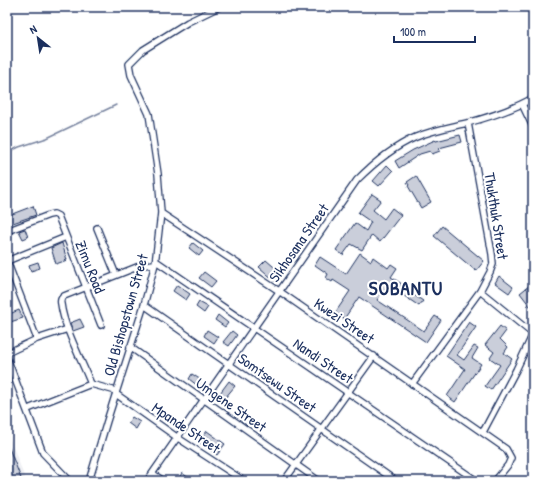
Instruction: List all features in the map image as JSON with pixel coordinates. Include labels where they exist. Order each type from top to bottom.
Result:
[{"type":"street","name":"Old Bishopstown Street","points":[[89,481],[144,305],[155,262],[161,213],[158,174],[149,114],[129,70],[129,64],[137,55],[188,22],[219,7]]},
{"type":"street","name":"Sikhosana Street","points":[[147,481],[357,180],[369,167],[394,148],[417,136],[496,115],[533,98]]},
{"type":"street","points":[[522,104],[533,127]]},
{"type":"street","name":"Thukthuk Street","points":[[412,384],[480,291],[493,264],[468,123]]},
{"type":"street","name":"Kwezi Street","points":[[161,213],[374,356],[506,449],[510,454],[510,461],[495,481]]},
{"type":"street","name":"Zimu Road","points":[[7,231],[49,214],[58,216],[101,325]]},
{"type":"street","points":[[97,228],[116,275]]},
{"type":"street","points":[[37,340],[7,261],[66,237]]},
{"type":"street","points":[[28,409],[91,384],[68,329],[61,298],[85,286],[142,265],[155,262]]},
{"type":"street","name":"Nandi Street","points":[[155,262],[477,481]]},
{"type":"street","points":[[480,291],[533,334],[516,370],[483,432]]},
{"type":"street","name":"Somtsewu Street","points":[[144,305],[396,481]]},
{"type":"street","points":[[7,353],[68,329]]},
{"type":"street","name":"Umgene Street","points":[[130,347],[319,481]]},
{"type":"street","points":[[284,481],[374,356]]},
{"type":"street","points":[[7,358],[28,409],[43,453],[70,481]]},
{"type":"street","name":"Mpande Street","points":[[91,384],[116,392],[178,438],[244,481]]},
{"type":"street","points":[[92,474],[94,481]]},
{"type":"street","points":[[153,474],[164,481]]},
{"type":"shaded area","points":[[7,431],[26,481],[7,481]]},
{"type":"building","points":[[460,135],[462,142],[439,148],[440,151],[432,154],[430,151],[420,154],[399,168],[395,161],[413,150],[435,140]]},
{"type":"building","points":[[387,165],[393,171],[379,186],[373,181]]},
{"type":"building","points":[[416,176],[431,202],[421,208],[407,182]]},
{"type":"building","points":[[372,194],[381,200],[373,210],[384,219],[392,208],[401,215],[380,242],[372,235],[362,250],[351,244],[343,255],[336,250],[355,223],[366,231],[371,222],[358,213]]},
{"type":"building","points":[[33,206],[36,215],[7,225],[7,216]]},
{"type":"building","points":[[442,226],[484,261],[476,271],[434,236]]},
{"type":"building","points":[[25,229],[28,237],[23,239],[19,231]]},
{"type":"building","points":[[62,243],[67,260],[56,264],[51,248]]},
{"type":"building","points":[[193,243],[203,251],[199,256],[189,248]]},
{"type":"building","points":[[360,253],[371,261],[373,257],[388,268],[391,264],[397,268],[391,277],[423,301],[419,306],[388,285],[377,300],[424,331],[435,316],[441,320],[426,342],[359,297],[344,319],[335,313],[350,291],[333,280],[332,282],[326,278],[328,274],[315,265],[320,257],[346,274]]},
{"type":"building","points":[[266,260],[281,273],[275,281],[259,267]]},
{"type":"building","points":[[38,262],[40,268],[31,271],[29,265]]},
{"type":"building","points":[[204,272],[216,281],[211,287],[199,278]]},
{"type":"building","points":[[499,276],[513,287],[509,293],[495,283]]},
{"type":"building","points":[[177,285],[190,294],[186,300],[173,291]]},
{"type":"building","points":[[530,285],[533,289],[533,310],[520,293]]},
{"type":"building","points":[[199,302],[208,307],[204,313],[196,307]]},
{"type":"building","points":[[19,310],[23,318],[7,323],[7,315]]},
{"type":"building","points":[[218,315],[228,323],[225,327],[215,320]]},
{"type":"building","points":[[80,319],[84,327],[73,331],[70,323]]},
{"type":"building","points":[[469,322],[476,327],[457,355],[464,360],[474,346],[478,348],[472,358],[481,364],[455,402],[447,396],[465,369],[446,356]]},
{"type":"building","points":[[500,326],[506,331],[500,339],[508,347],[504,353],[512,359],[491,390],[485,386],[500,365],[490,358],[494,352],[485,345]]},
{"type":"building","points":[[207,330],[218,337],[214,343],[204,336]]},
{"type":"building","points":[[232,331],[237,335],[229,346],[223,342]]},
{"type":"building","points":[[192,374],[201,380],[198,386],[189,379]]},
{"type":"building","points":[[229,381],[235,386],[225,398],[220,393]]},
{"type":"building","points":[[132,417],[140,422],[136,429],[128,423]]},
{"type":"building","points":[[207,431],[225,444],[217,455],[199,442]]},
{"type":"building","points":[[7,443],[22,481],[7,481]]},
{"type":"building","points":[[182,473],[193,481],[177,481]]},
{"type":"waterway","points":[[7,153],[19,147],[47,138],[116,105]]},
{"type":"tunnel","points":[[7,456],[16,481]]},
{"type":"district","name":"SOBANTU","points":[[406,288]]}]
